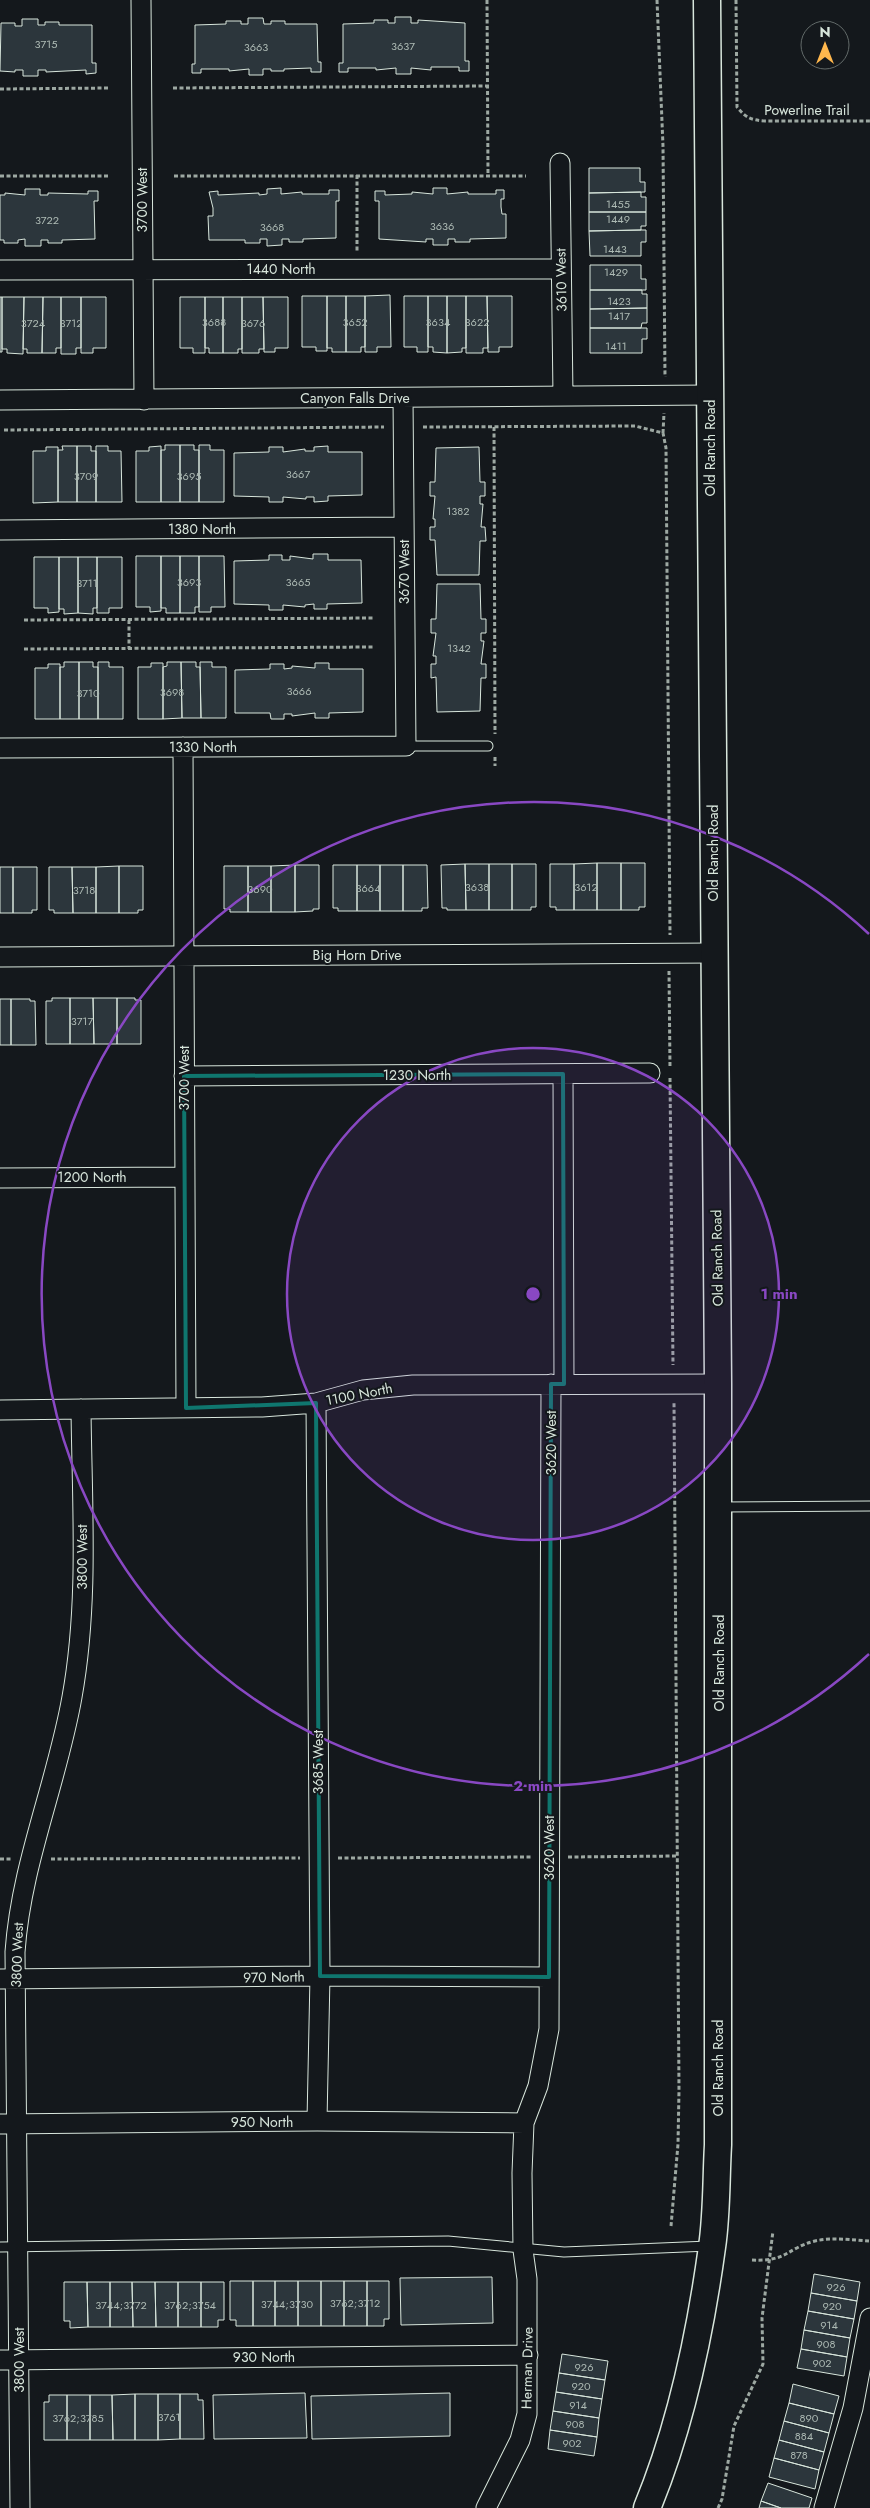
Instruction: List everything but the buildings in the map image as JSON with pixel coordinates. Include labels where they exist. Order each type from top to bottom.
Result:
[{"type":"street","name":"3700 West","points":[[141,0],[144,400]]},
{"type":"street","name":"Old Ranch Road","points":[[647,2508],[671,2437],[697,2338],[712,2246],[718,2145],[719,1507],[707,0]]},
{"type":"street","name":"3610 West","points":[[560,163],[563,396]]},
{"type":"street","name":"1440 North","points":[[0,270],[561,269]]},
{"type":"street","name":"Canyon Falls Drive","points":[[0,400],[710,395]]},
{"type":"street","name":"3670 West","points":[[403,398],[406,746]]},
{"type":"street","name":"1380 North","points":[[0,530],[404,528]]},
{"type":"street","name":"1330 North","points":[[0,748],[406,746]]},
{"type":"street","name":"3700 West","points":[[183,747],[186,1408]]},
{"type":"street","name":"Big Horn Drive","points":[[0,957],[714,953]]},
{"type":"street","name":"1230 North","points":[[184,1076],[650,1073]]},
{"type":"street","name":"3620 West","points":[[527,2279],[523,2250],[524,2123],[538,2086],[549,2029],[563,1074]]},
{"type":"street","name":"1200 North","points":[[0,1178],[185,1177]]},
{"type":"street","name":"1100 North","points":[[0,1410],[255,1407],[316,1402],[340,1394],[395,1386],[718,1384]]},
{"type":"street","name":"3685 West","points":[[316,1402],[320,1976],[317,2121]]},
{"type":"street","name":"3800 West","points":[[20,2508],[19,2360],[9,2247],[8,1979],[16,1943],[21,1898],[64,1734],[78,1666],[82,1584],[81,1409]]},
{"type":"street","name":"970 North","points":[[8,1979],[320,1976],[549,1977]]},
{"type":"street","name":"950 North","points":[[9,2124],[317,2121],[524,2123]]},
{"type":"street","name":"Herman Drive","points":[[486,2508],[524,2428],[528,2400],[527,2279]]},
{"type":"street","points":[[824,2508],[867,2362],[870,2318]]},
{"type":"street","name":"930 North","points":[[0,2360],[528,2355]]},
{"type":"lane","points":[[406,746],[488,746]]},
{"type":"lane","points":[[719,1507],[870,1506]]},
{"type":"lane","points":[[9,2247],[448,2242],[523,2250],[564,2252],[712,2246]]},
{"type":"path","points":[[487,0],[488,174]]},
{"type":"path","points":[[656,0],[663,146],[666,369]]},
{"type":"path","name":"Powerline Trail","points":[[736,0],[737,107],[744,115],[751,120],[765,122],[870,121]]},
{"type":"path","points":[[173,88],[487,86]]},
{"type":"path","points":[[0,89],[109,88]]},
{"type":"path","points":[[174,176],[488,174],[526,176]]},
{"type":"path","points":[[357,175],[357,257]]},
{"type":"path","points":[[0,176],[110,176]]},
{"type":"path","points":[[416,427],[635,426],[663,433],[666,448],[670,924]]},
{"type":"path","points":[[4,430],[390,427]]},
{"type":"path","points":[[494,427],[495,736]]},
{"type":"path","points":[[24,620],[373,618]]},
{"type":"path","points":[[129,620],[129,648]]},
{"type":"path","points":[[24,649],[374,647]]},
{"type":"path","points":[[495,756],[495,766]]},
{"type":"path","points":[[668,989],[674,1384],[680,2090],[678,2144],[671,2226]]},
{"type":"path","points":[[568,1857],[678,1856]]},
{"type":"path","points":[[341,1858],[531,1857]]},
{"type":"path","points":[[51,1859],[296,1858]]},
{"type":"path","points":[[0,1859],[9,1859]]},
{"type":"path","points":[[718,2508],[722,2499],[734,2426],[763,2364],[762,2318],[773,2231]]},
{"type":"path","points":[[752,2260],[769,2261],[782,2258],[815,2241],[870,2241]]},
{"type":"highlighted area","points":[[563,1074],[564,1384],[551,1384],[549,1977],[320,1976],[316,1403],[186,1408],[184,1076]]}]
